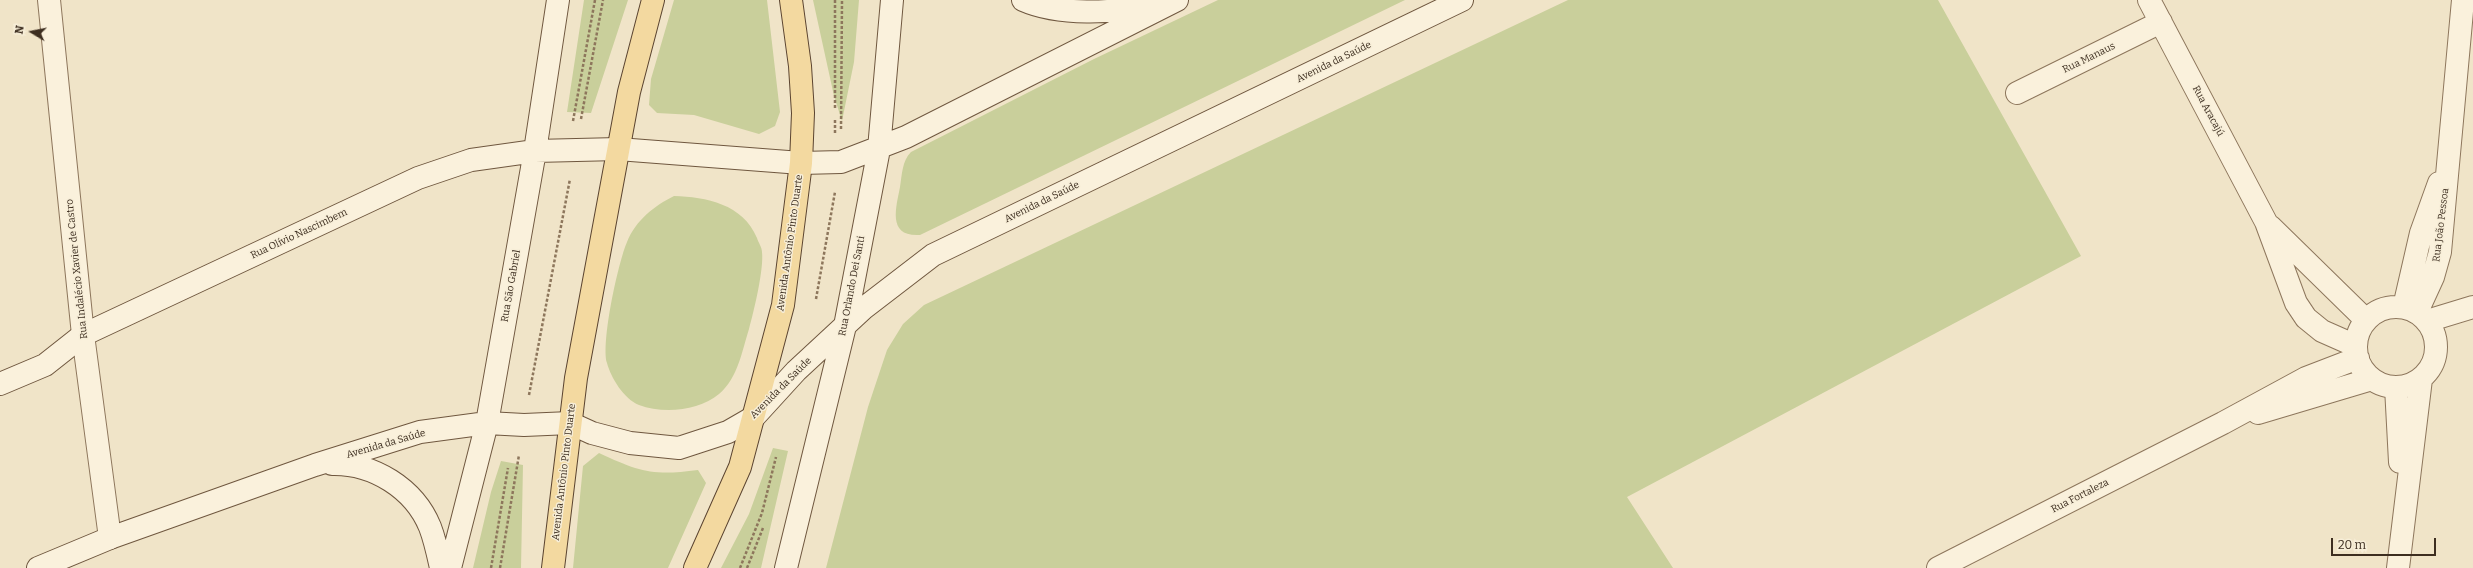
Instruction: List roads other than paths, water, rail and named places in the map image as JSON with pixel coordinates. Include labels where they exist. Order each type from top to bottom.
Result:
[{"type":"main road","name":"Rua Indalécio Xavier de Castro","points":[[49,0],[83,335],[110,538]]},
{"type":"main road","name":"Rua São Gabriel","points":[[450,568],[487,423],[535,151],[558,0]]},
{"type":"main road","name":"Avenida Antônio Pinto Duarte","points":[[553,568],[570,423],[618,149],[629,92],[653,0]]},
{"type":"main road","name":"Avenida Antônio Pinto Duarte","points":[[695,568],[740,467],[783,305],[801,163],[803,112],[801,74],[791,0]]},
{"type":"main road","name":"Rua Orlando Dei Santi","points":[[786,568],[845,326],[879,149],[892,0]]},
{"type":"main road","points":[[1023,0],[1081,12],[1127,10],[1172,0]]},
{"type":"main road","points":[[618,149],[801,163],[838,163],[879,149],[1177,0]]},
{"type":"main road","name":"Avenida da Saúde","points":[[38,568],[110,538],[315,465],[420,432],[487,423],[520,425],[570,423],[592,433],[630,443],[679,448],[728,432],[754,417],[796,371],[845,326],[899,279],[933,255],[1462,0]]},
{"type":"main road","name":"Rua Aracajú","points":[[2149,0],[2266,222],[2296,303],[2306,318],[2322,331],[2357,352]]},
{"type":"main road","name":"Rua João Pessoa","points":[[2416,313],[2433,277],[2440,252],[2463,0]]},
{"type":"main road","name":"Rua Manaus","points":[[2017,93],[2161,22]]},
{"type":"main road","name":"Rua Olívio Nascimbem","points":[[0,384],[45,365],[83,335],[418,178],[472,160],[535,151],[618,149]]},
{"type":"main road","name":"Rua Aracajú","points":[[2266,222],[2366,320]]},
{"type":"main road","points":[[2416,313],[2434,332],[2436,344],[2435,358],[2430,369],[2421,379],[2409,385],[2396,387],[2384,385],[2372,379],[2364,370],[2357,352],[2359,332],[2366,320],[2377,311],[2390,306],[2416,313],[2473,307]]},
{"type":"main road","name":"Rua Fortaleza","points":[[1938,568],[2223,423],[2357,352]]},
{"type":"main road","name":"Rua Fortaleza","points":[[2223,423],[2372,379]]},
{"type":"main road","points":[[2398,568],[2421,379]]},
{"type":"main road","points":[[2396,387],[2404,520]]},
{"type":"main road","points":[[315,465],[345,464],[362,467],[388,478],[407,493],[421,511],[429,526],[442,568]]}]
